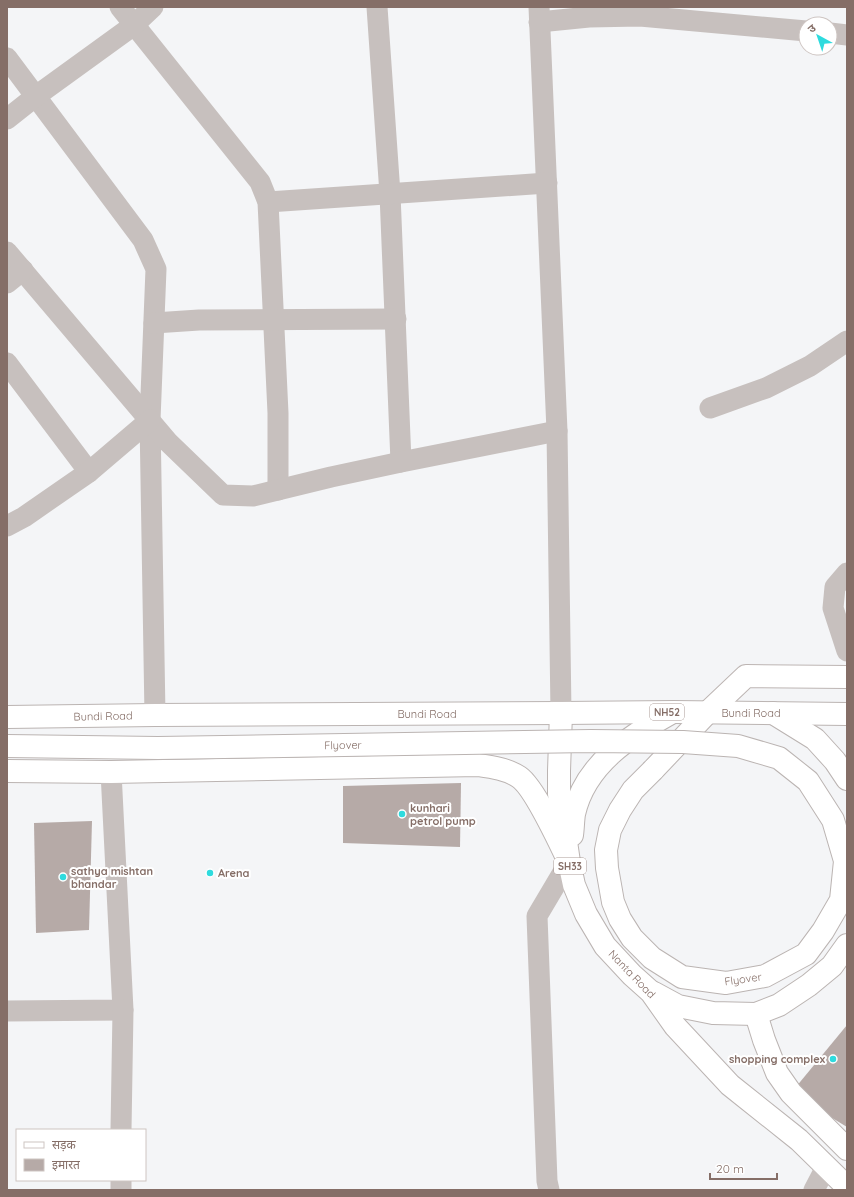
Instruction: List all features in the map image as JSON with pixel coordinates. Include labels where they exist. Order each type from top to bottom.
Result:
[{"type":"main road","name":"Flyover","points":[[7,746],[158,748],[599,741],[683,742],[738,746],[779,758],[808,781],[833,820],[845,861],[841,900],[823,932],[806,954],[765,976],[726,983],[682,977],[652,958],[632,938],[620,919],[613,902],[607,868],[606,850],[610,830],[620,810],[633,790],[653,770],[708,712],[746,676],[847,677]]},
{"type":"main road","name":"Bundi Road","points":[[7,717],[674,712],[847,714]]},
{"type":"main road","points":[[570,862],[574,814],[586,782],[601,763],[638,732],[674,712]]},
{"type":"main road","name":"Nanta Road","points":[[562,713],[559,771],[560,794],[574,884],[586,914],[605,946],[632,975],[651,992],[675,1026],[730,1085],[799,1140],[847,1186]]},
{"type":"main road","points":[[774,713],[815,739],[835,761],[847,779]]},
{"type":"main road","points":[[7,771],[111,772],[478,765],[499,768],[520,777],[532,791],[570,862]]},
{"type":"main road","points":[[651,992],[678,1006],[692,1009],[714,1013],[756,1014],[780,1005],[809,985],[839,959],[847,945]]},
{"type":"main road","points":[[756,1014],[777,1073],[791,1093],[847,1149]]},
{"type":"street","points":[[120,7],[260,182],[268,202],[278,413],[278,490]]},
{"type":"street","points":[[7,119],[36,96],[134,25],[153,7]]},
{"type":"street","points":[[377,7],[390,194],[401,462]]},
{"type":"street","points":[[562,713],[557,431],[539,14],[589,17],[640,16],[798,30]]},
{"type":"street","points":[[7,58],[143,240],[156,269],[150,420],[155,715]]},
{"type":"street","points":[[268,202],[547,183]]},
{"type":"street","points":[[7,252],[168,442],[223,495],[253,496],[401,462],[557,431]]},
{"type":"street","points":[[7,283],[23,270]]},
{"type":"street","points":[[154,323],[199,320],[396,319]]},
{"type":"street","points":[[710,408],[766,388],[810,366],[847,341]]},
{"type":"street","points":[[7,363],[89,472]]},
{"type":"street","points":[[7,526],[24,517],[89,472],[150,420]]},
{"type":"street","points":[[847,573],[835,587],[833,608],[847,651]]},
{"type":"street","points":[[111,772],[123,1010],[121,1129]]},
{"type":"street","points":[[549,1190],[547,1181],[537,916],[570,862]]},
{"type":"street","points":[[7,1011],[123,1010]]},
{"type":"street","points":[[814,1190],[826,1167]]},
{"type":"building","name":"kunhari petrol pump","points":[[461,783],[460,847],[343,843],[343,786]]},
{"type":"building","name":"sathya mishtan bhandar","points":[[92,821],[89,930],[36,933],[34,823]]},
{"type":"building","name":"shopping complex","points":[[847,1025],[847,1127],[791,1093]]},
{"type":"place","name":"kunhari petrol pump","points":[[402,814]]},
{"type":"place","name":"Arena","points":[[210,873]]},
{"type":"place","name":"sathya mishtan bhandar","points":[[63,877]]},
{"type":"place","name":"shopping complex","points":[[833,1059]]}]
